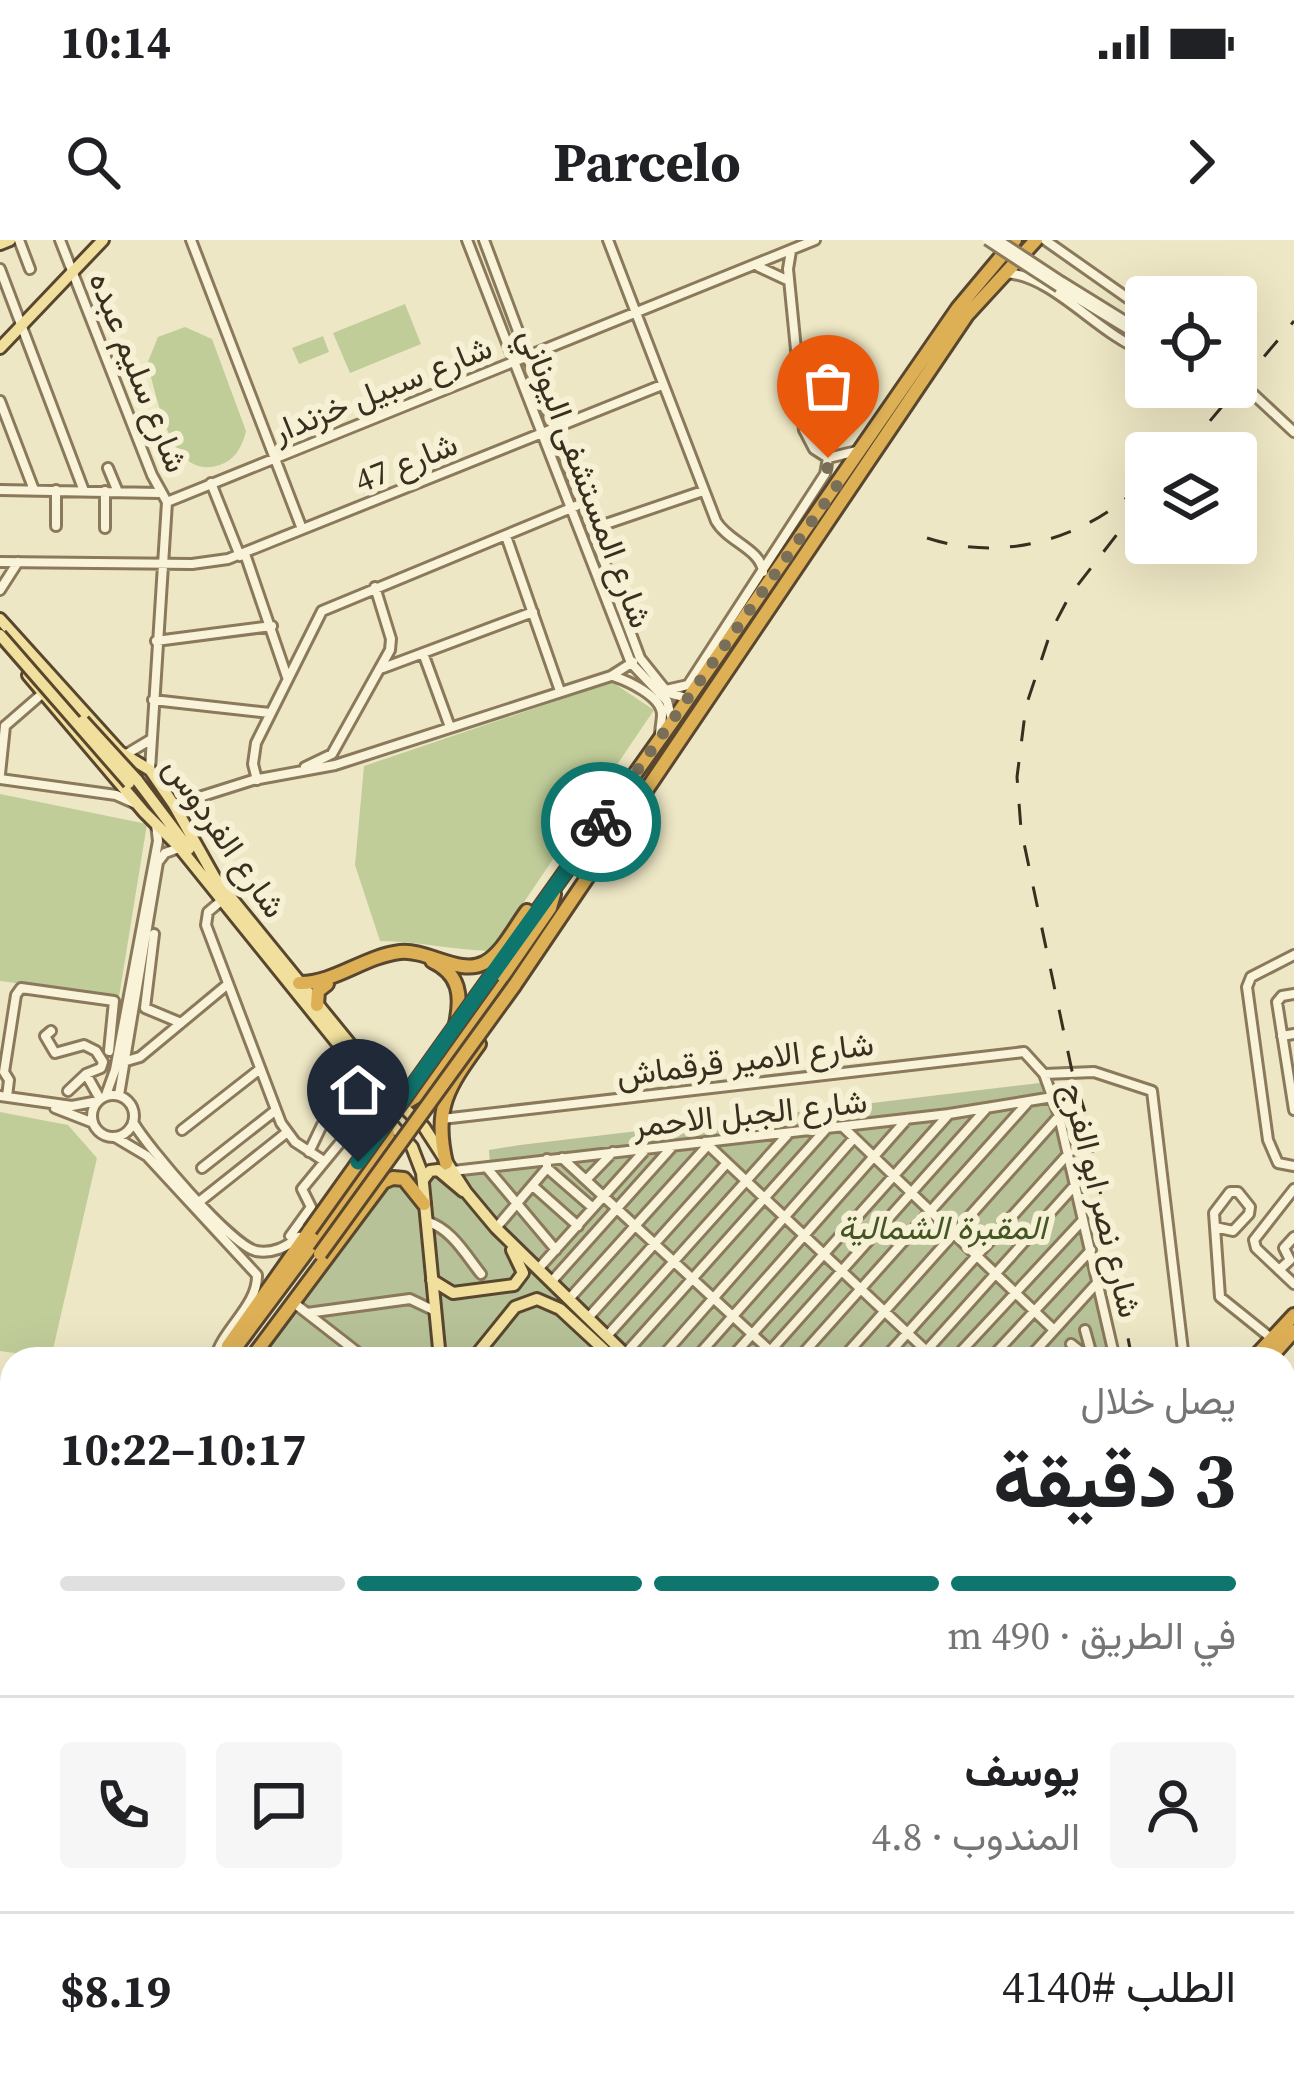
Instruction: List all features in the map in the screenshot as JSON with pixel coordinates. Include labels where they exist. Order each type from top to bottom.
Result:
[{"type":"highway","points":[[228,1347],[689,698],[958,308],[1015,240]]},
{"type":"highway","points":[[257,1347],[514,986],[967,315],[1036,240]]},
{"type":"highway","points":[[299,983],[314,983],[358,963],[401,952],[468,966],[483,964],[538,897],[554,887]]},
{"type":"highway","points":[[394,1098],[409,1101],[422,1094],[550,908],[554,887]]},
{"type":"highway","points":[[449,1168],[442,1113],[450,1085],[550,944],[562,912]]},
{"type":"highway","points":[[317,1005],[319,988],[351,972],[410,957],[441,965],[453,977],[460,994],[455,1025]]},
{"type":"highway","points":[[422,1094],[442,1113]]},
{"type":"highway","points":[[229,1347],[382,1151],[388,1137],[386,1118]]},
{"type":"highway","points":[[258,1347],[386,1180],[394,1157],[382,1151]]},
{"type":"highway","points":[[386,1180],[404,1179],[424,1204]]},
{"type":"highway","points":[[1264,1347],[1294,1315]]},
{"type":"main road","points":[[0,244],[15,240]]},
{"type":"main road","points":[[0,348],[5,336],[22,326],[103,240]]},
{"type":"main road","name":"شارع الفردوس","points":[[0,619],[125,755],[150,770],[212,873],[394,1098],[424,1127],[466,1192],[507,1240],[552,1281],[564,1305]]},
{"type":"main road","points":[[0,636],[212,873]]},
{"type":"main road","name":"شارع الفردوس","points":[[0,636],[110,772],[130,783],[139,806],[180,848],[363,1075],[386,1118],[412,1147],[423,1180]]},
{"type":"main road","points":[[155,823],[128,776],[141,775],[182,819]]},
{"type":"main road","points":[[439,1347],[423,1180],[430,1171],[438,1170],[466,1192]]},
{"type":"main road","points":[[432,1280],[453,1293],[517,1284],[522,1265],[507,1240]]},
{"type":"main road","points":[[485,1347],[523,1302],[542,1300],[564,1305],[586,1319],[614,1347]]},
{"type":"main road","points":[[564,1305],[612,1347]]},
{"type":"street","points":[[15,240],[30,268]]},
{"type":"street","name":"شارع سليم عبده","points":[[60,240],[164,497],[150,770]]},
{"type":"street","points":[[190,240],[302,529]]},
{"type":"street","name":"شارع المستشفى اليوناني","points":[[467,240],[635,661],[667,701],[672,722]]},
{"type":"street","name":"شارع المستشفى اليوناني","points":[[484,240],[594,528],[635,661],[666,690]]},
{"type":"street","points":[[608,240],[703,491],[723,533],[759,557],[763,572]]},
{"type":"street","name":"شارع سبيل خزندار","points":[[0,490],[164,497],[211,483],[815,240]]},
{"type":"street","points":[[987,240],[1125,324]]},
{"type":"street","points":[[998,240],[1060,285]]},
{"type":"street","points":[[1046,240],[1050,254],[1125,299]]},
{"type":"street","points":[[792,249],[788,269],[804,430],[838,484]]},
{"type":"street","points":[[1031,279],[1050,254]]},
{"type":"street","points":[[756,266],[790,281]]},
{"type":"street","points":[[0,269],[84,491]]},
{"type":"street","points":[[1004,273],[1031,279],[1125,343]]},
{"type":"street","name":"شارع 47","points":[[0,562],[204,563],[242,555],[662,385]]},
{"type":"street","points":[[1257,398],[1294,432]]},
{"type":"street","points":[[0,401],[34,490]]},
{"type":"street","points":[[827,462],[859,450]]},
{"type":"street","points":[[666,690],[688,685],[825,474],[827,462]]},
{"type":"street","points":[[108,468],[118,492]]},
{"type":"street","points":[[211,483],[272,626],[287,677]]},
{"type":"street","points":[[56,490],[56,526]]},
{"type":"street","points":[[105,491],[105,528]]},
{"type":"street","points":[[594,528],[703,491]]},
{"type":"street","points":[[257,780],[253,754],[322,611],[584,502]]},
{"type":"street","points":[[506,536],[560,691]]},
{"type":"street","points":[[759,557],[776,551]]},
{"type":"street","points":[[0,590],[18,562]]},
{"type":"street","points":[[296,774],[332,754],[381,669],[391,639],[375,587]]},
{"type":"street","points":[[381,669],[533,612]]},
{"type":"street","points":[[156,641],[272,626]]},
{"type":"street","points":[[423,653],[450,728]]},
{"type":"street","points":[[174,805],[450,728],[611,676],[635,661]]},
{"type":"street","points":[[611,676],[629,682],[660,706],[660,739]]},
{"type":"street","points":[[666,690],[689,698]]},
{"type":"street","points":[[43,693],[3,721],[0,777],[121,796],[139,806]]},
{"type":"street","points":[[153,700],[270,713]]},
{"type":"street","points":[[125,755],[151,739]]},
{"type":"street","points":[[98,793],[109,785],[110,772]]},
{"type":"street","points":[[93,1124],[92,1111],[101,1098],[158,841],[155,823]]},
{"type":"street","points":[[119,1095],[158,862],[168,851],[180,848]]},
{"type":"street","points":[[220,901],[206,920],[276,1110],[286,1132],[324,1161]]},
{"type":"street","points":[[154,934],[145,1008],[182,1023]]},
{"type":"street","points":[[1294,956],[1255,975],[1247,986],[1266,1133],[1277,1163],[1294,1166]]},
{"type":"street","points":[[124,1062],[136,1059],[229,984]]},
{"type":"street","points":[[2,1097],[9,1080],[4,1072],[21,988],[114,1001],[112,1050]]},
{"type":"street","points":[[1294,994],[1276,1002],[1294,1110]]},
{"type":"street","points":[[51,1031],[45,1036],[55,1053],[84,1045],[99,1054],[103,1065],[68,1091]]},
{"type":"street","points":[[1282,1036],[1294,1034]]},
{"type":"street","name":"شارع الامير قرقماش","points":[[442,1113],[1008,1051],[1032,1057],[1044,1074]]},
{"type":"street","points":[[182,1130],[260,1069]]},
{"type":"street","name":"شارع نصر ابو الفرج","points":[[1112,1347],[1070,1153],[1044,1074],[1094,1072],[1152,1091],[1183,1347]]},
{"type":"street","points":[[86,1075],[101,1098]]},
{"type":"street","points":[[310,1152],[322,1126],[356,1089]]},
{"type":"street","points":[[2,1097],[72,1106],[119,1095]]},
{"type":"street","points":[[119,1095],[133,1108],[133,1122],[144,1141],[244,1246],[262,1251],[286,1246],[310,1230]]},
{"type":"street","points":[[2,1097],[71,1112],[101,1134],[147,1156],[257,1276],[257,1288],[219,1347]]},
{"type":"street","name":"شارع الجبل الاحمر","points":[[449,1168],[547,1163],[1053,1097]]},
{"type":"street","points":[[809,1347],[1028,1102]]},
{"type":"street","points":[[774,1347],[986,1109]]},
{"type":"street","points":[[202,1168],[276,1110]]},
{"type":"street","points":[[741,1347],[949,1114]]},
{"type":"street","points":[[853,1347],[1060,1116]]},
{"type":"street","points":[[705,1347],[907,1119]]},
{"type":"street","points":[[115,1137],[133,1122]]},
{"type":"street","points":[[842,1126],[1054,1330]]},
{"type":"street","points":[[632,1347],[826,1128]]},
{"type":"street","points":[[200,1202],[286,1132]]},
{"type":"street","points":[[606,1337],[788,1132]]},
{"type":"street","points":[[670,1347],[854,1138]]},
{"type":"street","points":[[564,1305],[706,1143],[917,1347]]},
{"type":"street","points":[[290,1236],[311,1207],[302,1189],[339,1144]]},
{"type":"street","points":[[552,1281],[673,1146]]},
{"type":"street","points":[[539,1268],[646,1149]]},
{"type":"street","points":[[586,1180],[613,1152]]},
{"type":"street","points":[[895,1347],[1070,1153]]},
{"type":"street","points":[[562,1158],[761,1347]]},
{"type":"street","points":[[496,1228],[547,1163],[593,1208]]},
{"type":"street","points":[[586,1319],[727,1163]]},
{"type":"street","points":[[486,1166],[556,1250]]},
{"type":"street","points":[[930,1347],[1076,1184]]},
{"type":"street","points":[[533,1186],[578,1226]]},
{"type":"street","points":[[1294,1190],[1256,1237],[1256,1248],[1294,1284]]},
{"type":"street","points":[[1215,1227],[1233,1231],[1249,1214],[1250,1207],[1238,1192],[1230,1192],[1216,1209],[1215,1227],[1220,1298],[1271,1339]]},
{"type":"street","points":[[965,1347],[1084,1219]]},
{"type":"street","points":[[425,1221],[450,1234],[481,1274]]},
{"type":"street","points":[[1279,1270],[1290,1260],[1283,1249],[1294,1237]]},
{"type":"street","points":[[1000,1347],[1090,1250]]},
{"type":"street","points":[[1040,1347],[1097,1283]]},
{"type":"street","points":[[307,1313],[405,1299],[421,1301],[435,1312]]},
{"type":"street","points":[[294,1304],[351,1347]]},
{"type":"street","points":[[1085,1330],[1089,1347]]},
{"type":"street","points":[[1071,1344],[1075,1347]]},
{"type":"green space","points":[[405,304],[421,344],[350,373],[333,333]]},
{"type":"green space","points":[[185,327],[212,339],[246,431],[236,453],[216,466],[187,460],[176,447],[147,364],[158,337]]},
{"type":"green space","points":[[323,336],[329,352],[299,364],[292,348]]},
{"type":"green space","points":[[612,682],[654,710],[491,951],[380,941],[355,865],[364,766]]},
{"type":"green space","points":[[0,794],[147,824],[119,997],[0,981]]},
{"type":"green space","name":"المقبرة الشمالية","points":[[1040,1083],[1061,1131],[1106,1347],[267,1347],[400,1174],[413,1177],[490,1164],[489,1150]]},
{"type":"green space","points":[[0,1112],[68,1125],[97,1158],[54,1347],[0,1347]]},
{"type":"railway","points":[[1201,432],[1294,321]]},
{"type":"railway","points":[[927,538],[985,548],[1042,541],[1096,519],[1125,499]]},
{"type":"railway","points":[[1125,524],[1070,595],[1051,631],[1026,706],[1017,777],[1021,829],[1072,1071],[1085,1112],[1130,1347]]},
{"type":"way so far","points":[[601,822],[838,484],[826,466],[828,458]]},
{"type":"route","points":[[358,1162],[601,822]]}]
